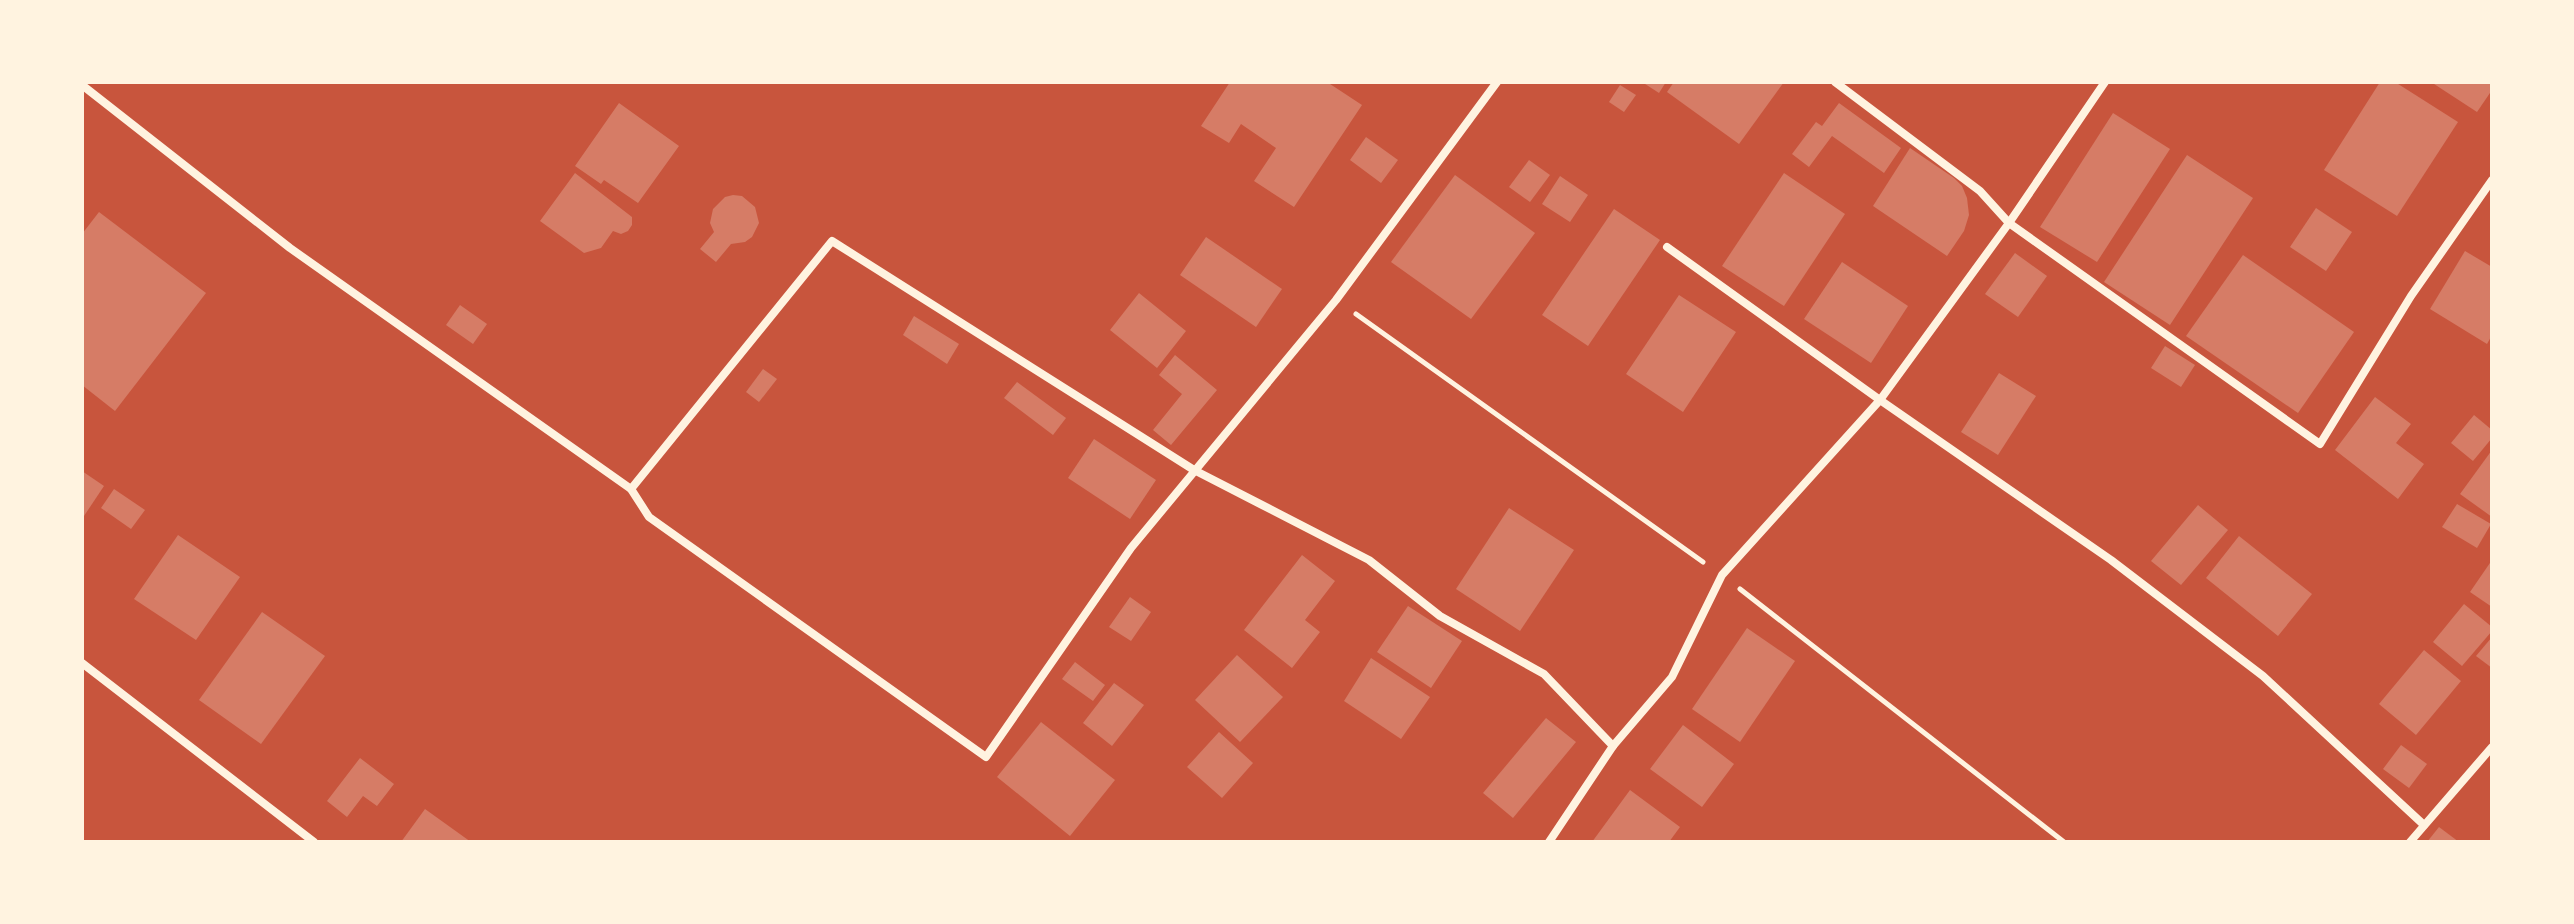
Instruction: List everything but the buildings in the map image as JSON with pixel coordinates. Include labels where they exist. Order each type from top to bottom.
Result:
[{"type":"street","points":[[82,85],[290,248],[631,489],[649,517],[986,757],[1131,548],[1336,300],[1497,82]]},
{"type":"street","points":[[1835,82],[1980,191],[2009,223],[2320,444],[2411,296],[2492,180]]},
{"type":"street","points":[[1549,842],[1613,746],[1672,677],[1722,575],[1880,400],[2009,223],[2105,82]]},
{"type":"street","points":[[631,489],[832,241],[1194,470],[1369,560],[1440,616],[1544,674],[1613,746]]},
{"type":"street","points":[[1667,247],[2111,560],[2263,676],[2424,825]]},
{"type":"street","points":[[82,663],[314,842]]},
{"type":"street","points":[[2410,842],[2492,747]]}]
